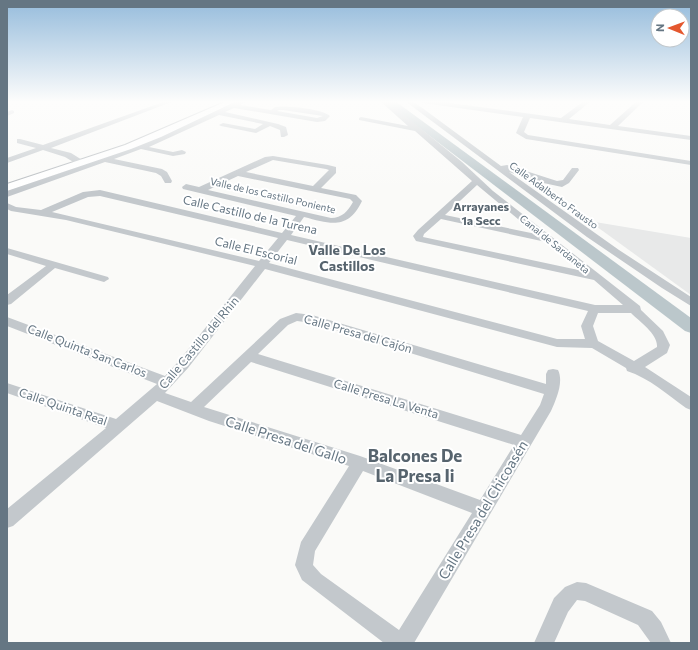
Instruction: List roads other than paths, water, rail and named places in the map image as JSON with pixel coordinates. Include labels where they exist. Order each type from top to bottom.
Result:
[{"type":"main road","points":[[7,182],[82,163],[88,158],[134,141],[152,131]]},
{"type":"main road","points":[[7,188],[82,163],[167,131]]},
{"type":"street","points":[[7,161],[86,131]]},
{"type":"street","points":[[7,194],[82,163],[106,160],[179,131]]},
{"type":"street","name":"Canal de Sardaneta","points":[[419,131],[477,181],[636,309],[662,338],[664,345],[663,350],[632,368]]},
{"type":"street","name":"Calle Adalberto Frausto","points":[[451,131],[490,162],[628,262],[691,302]]},
{"type":"street","points":[[521,131],[520,133],[526,137],[691,163]]},
{"type":"street","points":[[642,131],[688,138]]},
{"type":"street","points":[[20,141],[42,147],[82,163]]},
{"type":"street","points":[[141,147],[173,154],[182,152]]},
{"type":"street","points":[[238,173],[273,158],[333,169],[332,173],[315,189]]},
{"type":"street","points":[[106,160],[159,171],[164,174],[168,181]]},
{"type":"street","points":[[490,162],[532,177],[558,184],[564,182],[575,170]]},
{"type":"street","name":"Valle de los Castillo Poniente","points":[[186,187],[331,221],[338,221],[347,217],[358,203],[357,200],[353,198],[238,173],[200,190]]},
{"type":"street","points":[[477,181],[421,232],[418,236],[419,239],[435,244],[597,278]]},
{"type":"street","name":"Calle Castillo de la Turena","points":[[44,212],[86,194],[100,193],[595,309]]},
{"type":"street","name":"Calle El Escorial","points":[[7,206],[21,210],[44,212],[263,266],[557,343],[594,344]]},
{"type":"street","name":"Calle Castillo del Rhin","points":[[7,520],[155,395],[183,365],[263,266],[302,214]]},
{"type":"street","points":[[439,216],[550,240]]},
{"type":"street","points":[[7,251],[104,279]]},
{"type":"street","points":[[7,301],[53,265]]},
{"type":"street","points":[[636,309],[595,309],[587,322],[587,332],[594,344],[632,368],[655,379],[691,404]]},
{"type":"street","name":"Calle Presa del Cajón","points":[[194,408],[284,322],[296,317],[304,317],[552,391]]},
{"type":"street","name":"Calle Quinta San Carlos","points":[[7,321],[167,382]]},
{"type":"street","name":"Calle Presa La Venta","points":[[248,356],[524,442]]},
{"type":"street","name":"Calle Presa del Chicoasén","points":[[403,643],[546,407],[552,391],[553,374]]},
{"type":"street","name":"Calle Quinta Real","points":[[7,388],[119,426]]},
{"type":"street","name":"Calle Presa del Gallo","points":[[155,395],[194,408],[209,415],[360,463],[484,509]]},
{"type":"street","points":[[360,463],[307,548],[304,565],[308,574],[315,580],[400,643]]},
{"type":"street","points":[[544,643],[561,605],[568,595],[576,591],[586,592],[645,618],[654,629],[661,643]]},
{"type":"waterway","points":[[430,131],[691,327]]},
{"type":"district","name":"Arrayanes 1a Secc","points":[[481,214]]},
{"type":"district","name":"Valle De Los Castillos","points":[[347,258]]},
{"type":"district","name":"Balcones De La Presa Ii","points":[[415,466]]}]
